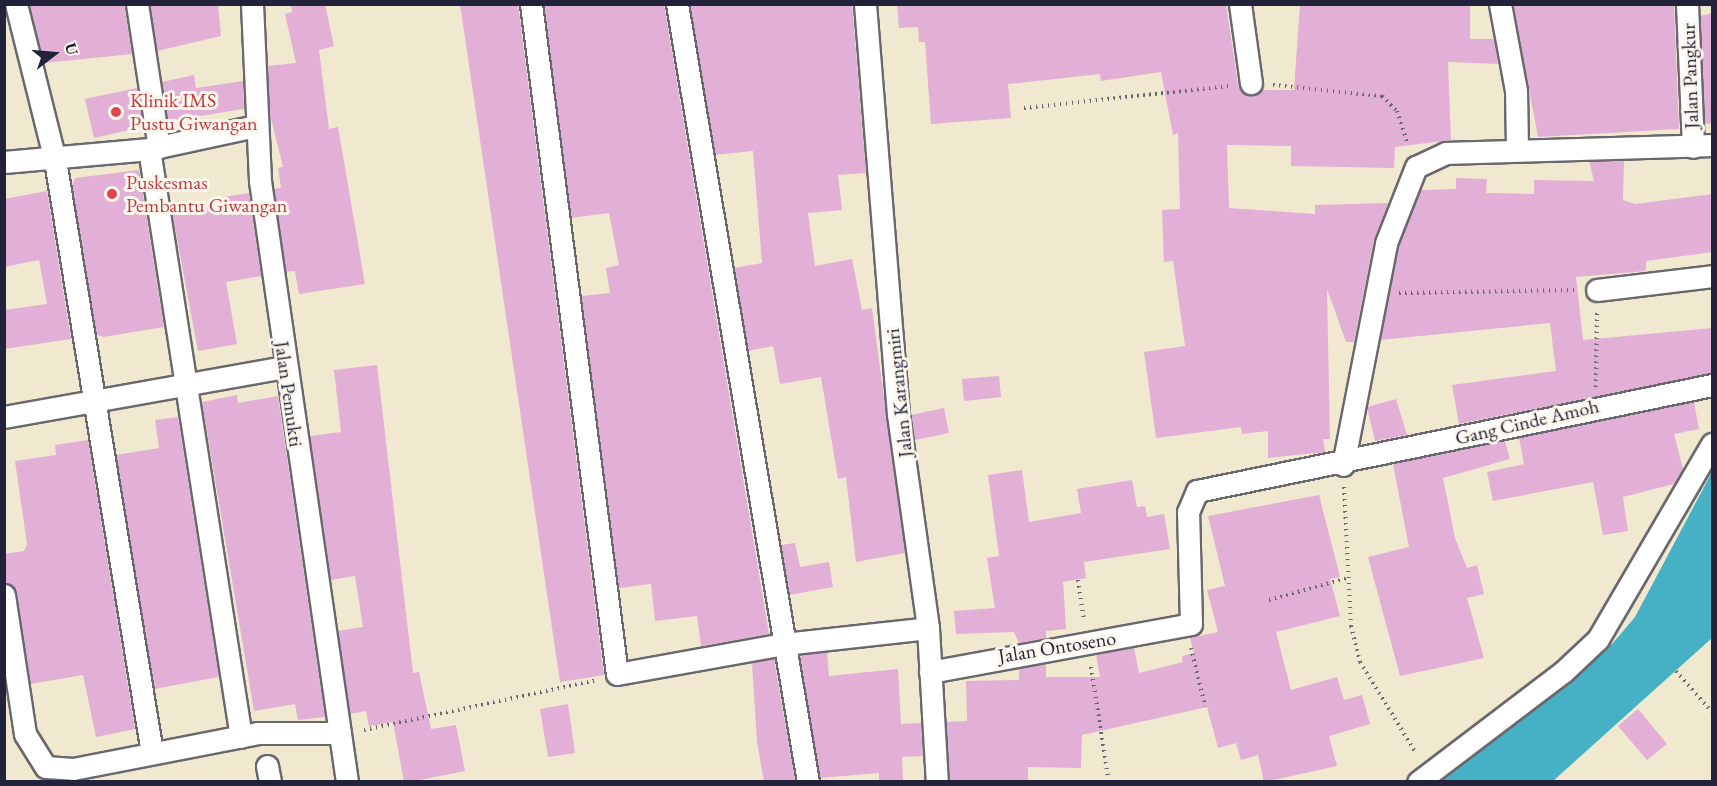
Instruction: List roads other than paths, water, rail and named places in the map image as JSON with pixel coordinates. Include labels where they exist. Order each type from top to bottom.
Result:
[{"type":"street","points":[[16,4],[55,160],[152,753]]},
{"type":"street","points":[[137,4],[186,384],[241,737]]},
{"type":"street","name":"Jalan Pemukti","points":[[252,4],[255,126],[285,367],[347,782]]},
{"type":"street","points":[[531,4],[617,674],[784,644],[928,628]]},
{"type":"street","points":[[677,4],[808,782]]},
{"type":"street","name":"Jalan Karangmiri","points":[[865,4],[898,414],[928,628],[937,782]]},
{"type":"street","points":[[1240,4],[1251,83]]},
{"type":"street","points":[[1500,4],[1516,90],[1517,148]]},
{"type":"street","name":"Jalan Pangkur","points":[[1687,4],[1703,146]]},
{"type":"street","points":[[4,162],[55,160],[154,148],[255,126]]},
{"type":"street","points":[[1343,465],[1386,243],[1416,166],[1446,153],[1517,148],[1703,146]]},
{"type":"street","points":[[1597,290],[1713,276]]},
{"type":"street","points":[[4,417],[94,399],[285,367]]},
{"type":"street","name":"Gang Cinde Amoh","points":[[1185,627],[1193,619],[1190,499],[1208,488],[1343,465],[1595,405],[1713,385]]},
{"type":"street","points":[[1423,776],[1563,672],[1599,639],[1713,444]]},
{"type":"street","points":[[4,595],[25,734],[36,758],[57,770],[241,737],[340,733]]},
{"type":"street","name":"Jalan Ontoseno","points":[[930,672],[1087,641],[1185,627]]},
{"type":"water","points":[[1712,472],[1712,638],[1553,781],[1427,782],[1613,643],[1635,617]]},
{"type":"place","name":"Klinik IMS Pustu Giwangan","points":[[116,112]]},
{"type":"place","name":"Puskesmas Pembantu Giwangan","points":[[112,194]]}]
